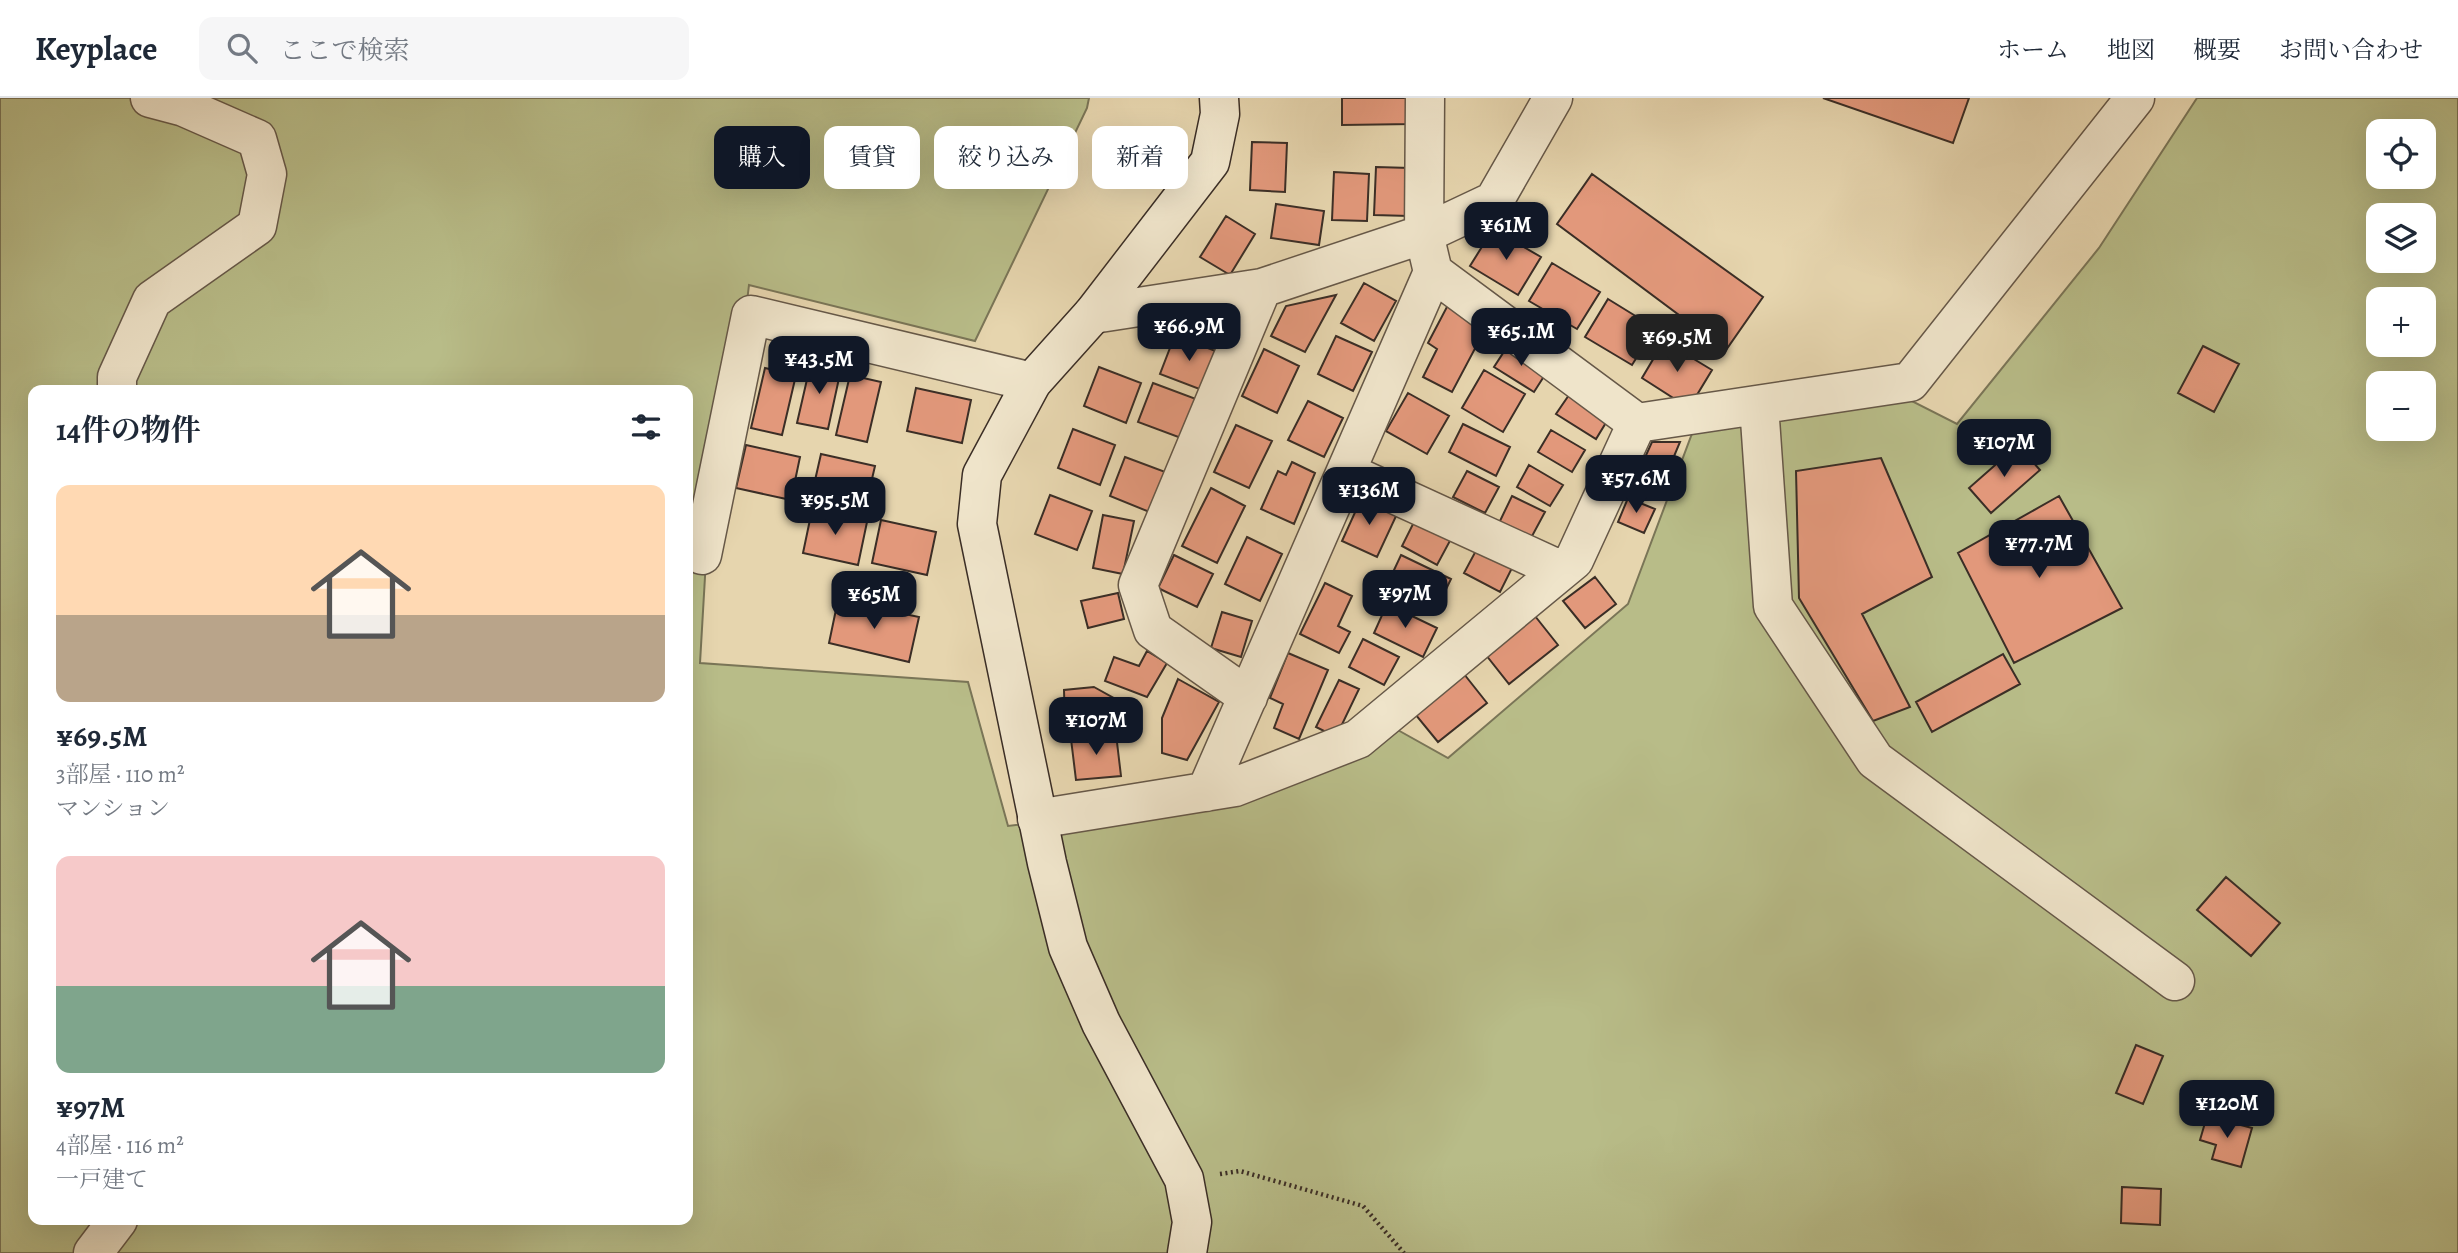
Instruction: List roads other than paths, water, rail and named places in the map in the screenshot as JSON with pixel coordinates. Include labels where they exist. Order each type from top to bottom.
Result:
[{"type":"street","points":[[117,385],[117,377],[152,300],[257,226],[267,174],[257,139],[184,107],[150,98]]},
{"type":"street","points":[[1187,1253],[1192,1222],[1184,1179],[1101,1023],[1068,947],[1037,819],[977,524],[982,475],[1032,382],[1093,314],[1210,162],[1220,114],[1219,98]]},
{"type":"street","points":[[1206,792],[1433,272],[1424,234],[1425,98]]},
{"type":"street","points":[[1093,314],[1262,288],[1424,234],[1494,201],[1553,98]]},
{"type":"street","points":[[1433,272],[1637,423],[1910,382],[2135,98]]},
{"type":"street","points":[[1248,697],[1153,630],[1138,585],[1262,288]]},
{"type":"street","points":[[702,555],[751,314],[1032,382]]},
{"type":"street","points":[[1759,405],[1773,606],[1875,760],[2175,981]]},
{"type":"street","points":[[1037,819],[1235,787],[1358,739],[1574,560],[1637,423]]},
{"type":"street","points":[[1346,472],[1560,570]]},
{"type":"street","points":[[93,1253],[114,1225]]}]
